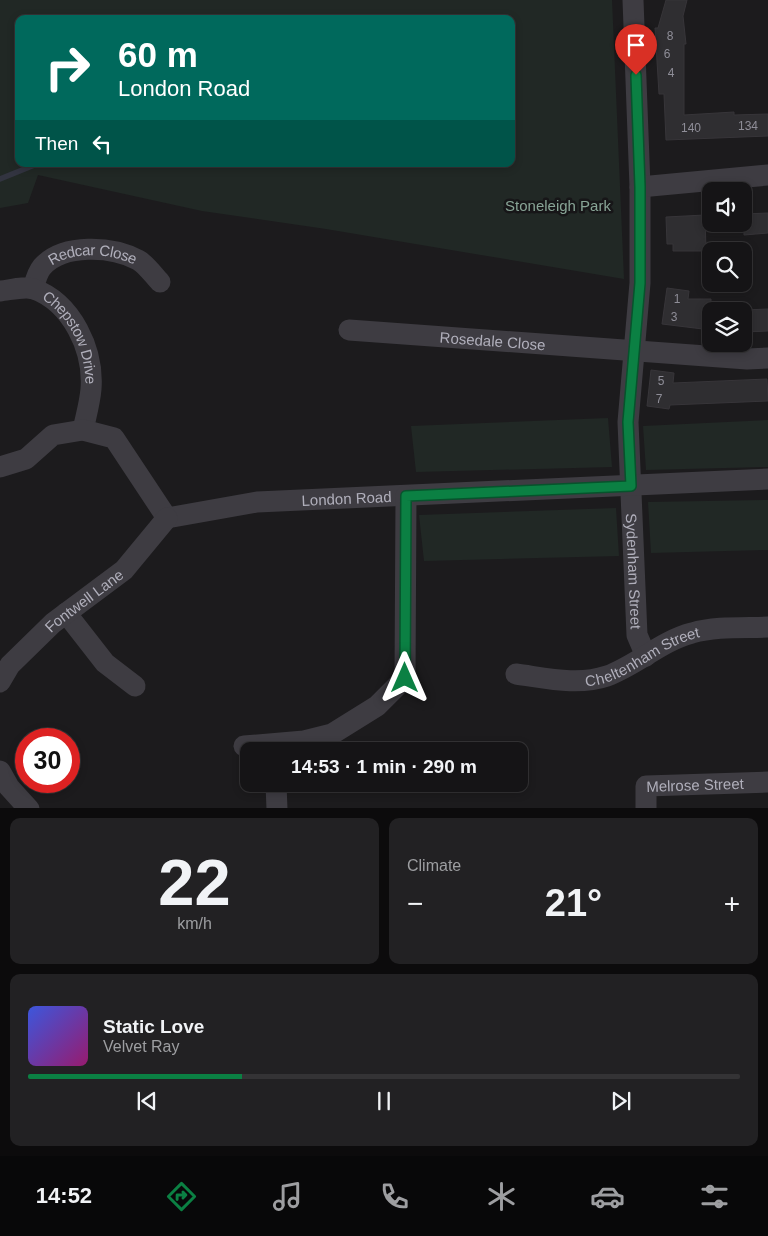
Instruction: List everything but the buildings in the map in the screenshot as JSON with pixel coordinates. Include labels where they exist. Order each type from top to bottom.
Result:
[{"type":"street","name":"Sydenham Street","points":[[633,0],[640,187],[640,283],[628,422],[637,635],[646,656]]},
{"type":"street","points":[[640,187],[768,175]]},
{"type":"street","name":"Redcar Close","points":[[33,289],[40,269],[50,260],[73,251],[89,250],[108,250],[139,260],[160,282]]},
{"type":"street","name":"Chepstow Drive","points":[[0,291],[33,289],[60,304],[78,326],[89,361],[91,388],[83,430]]},
{"type":"street","name":"Rosedale Close","points":[[350,330],[747,359],[768,358]]},
{"type":"street","points":[[0,467],[26,459],[53,435],[83,430],[114,438],[167,518]]},
{"type":"street","name":"London Road","points":[[167,518],[257,502],[768,479]]},
{"type":"street","points":[[304,742],[332,734],[377,706],[405,678],[406,496]]},
{"type":"street","name":"Fontwell Lane","points":[[0,680],[10,665],[53,623],[124,570],[167,518]]},
{"type":"street","points":[[66,613],[105,663],[135,686]]},
{"type":"street","name":"Cheltenham Street","points":[[516,674],[576,681],[606,676],[692,632],[768,627]]},
{"type":"street","points":[[0,771],[9,787],[28,808]]},
{"type":"street","name":"Melrose Street","points":[[646,808],[646,786],[768,782]]},
{"type":"street","points":[[276,792],[277,808]]},
{"type":"green space","name":"Stoneleigh Park","points":[[0,0],[612,0],[624,279],[326,229],[202,211],[38,175],[28,203],[0,208]]},
{"type":"green space","points":[[608,418],[612,467],[416,472],[411,426]]},
{"type":"green space","points":[[768,420],[768,467],[646,470],[643,426]]},
{"type":"green space","points":[[768,500],[768,550],[651,553],[648,502]]},
{"type":"green space","points":[[616,508],[619,556],[424,561],[419,515]]},
{"type":"waterway","points":[[0,179],[30,167]]},
{"type":"route","points":[[405,678],[406,496],[631,486],[628,422],[640,283],[640,187],[636,75]]}]
